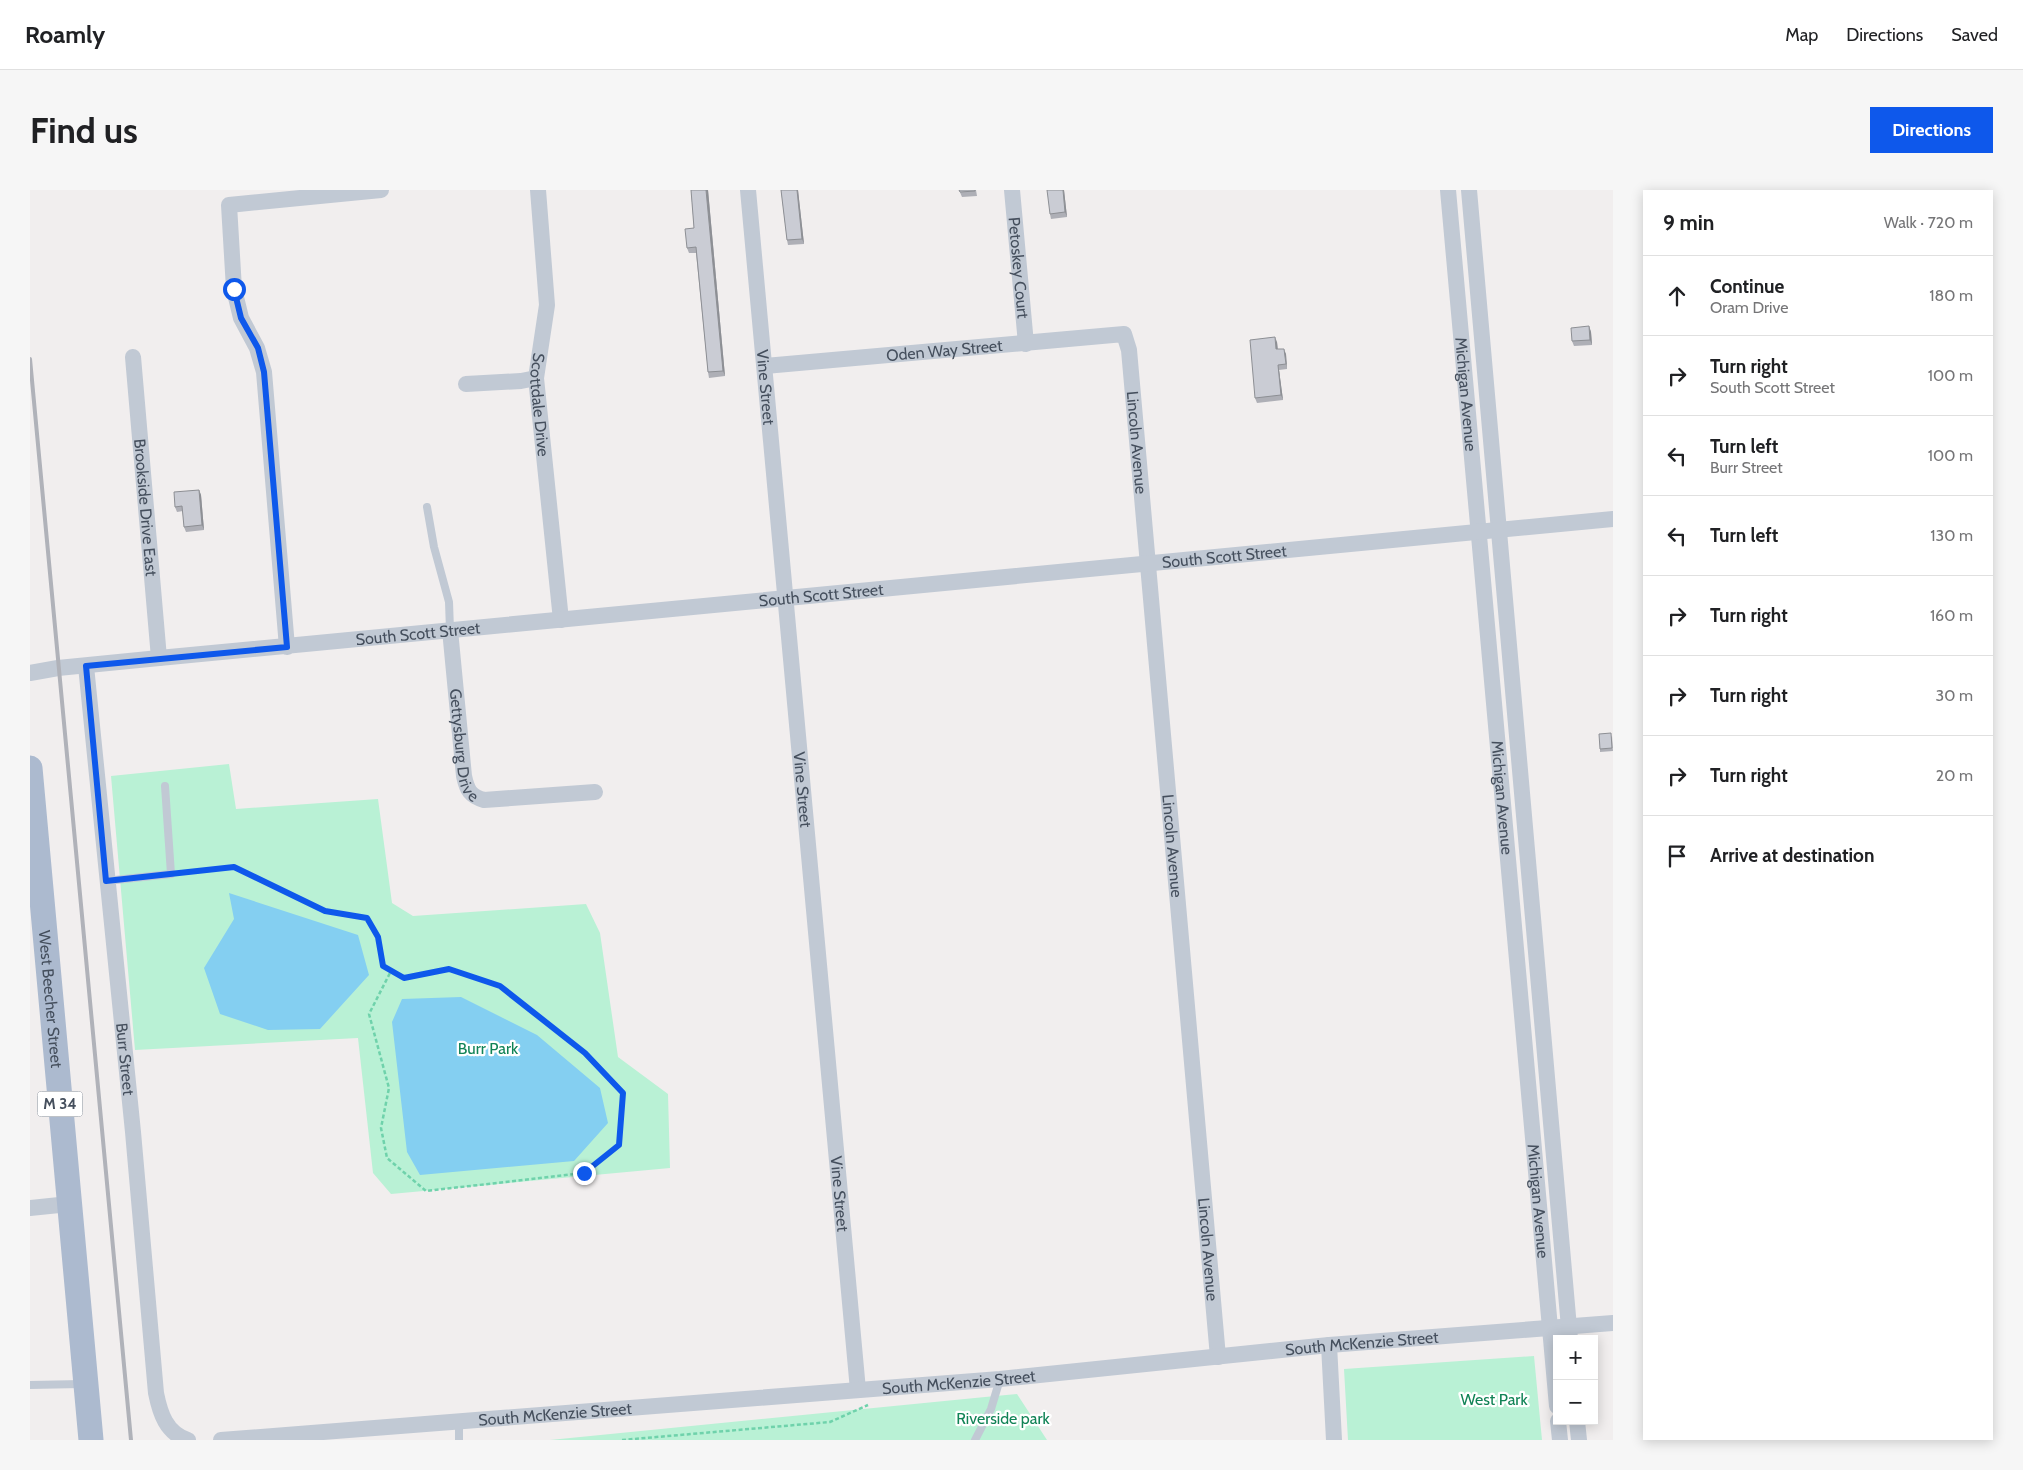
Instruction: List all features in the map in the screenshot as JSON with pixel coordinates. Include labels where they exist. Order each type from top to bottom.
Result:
[{"type":"main road","name":"West Beecher Street","points":[[30,768],[32,807],[91,1440]]},
{"type":"street","points":[[287,647],[264,372],[258,348],[241,318],[234,289],[229,205],[381,190]]},
{"type":"street","name":"Scottdale Drive","points":[[538,190],[547,304],[536,378],[561,620]]},
{"type":"street","name":"Vine Street","points":[[748,190],[858,1390]]},
{"type":"street","name":"Petoskey Court","points":[[1012,190],[1026,344]]},
{"type":"street","name":"Michigan Avenue","points":[[1448,190],[1477,532],[1555,1380]]},
{"type":"street","name":"Michigan Avenue","points":[[1469,190],[1570,1333]]},
{"type":"street","name":"Oden Way Street","points":[[765,366],[1124,334]]},
{"type":"street","name":"Lincoln Avenue","points":[[1124,334],[1129,350],[1218,1357]]},
{"type":"street","name":"Brookside Drive East","points":[[134,357],[159,658]]},
{"type":"street","points":[[466,384],[521,381],[536,378]]},
{"type":"street","name":"South Scott Street","points":[[30,673],[58,668],[159,658],[1613,519]]},
{"type":"street","name":"Gettysburg Drive","points":[[450,630],[464,776],[466,788],[472,796],[484,800],[595,792]]},
{"type":"street","name":"Burr Street","points":[[86,666],[106,881],[133,1132],[156,1393],[160,1412],[171,1431],[188,1440]]},
{"type":"street","points":[[30,1208],[69,1204]]},
{"type":"street","name":"South McKenzie Street","points":[[221,1440],[459,1423],[1000,1379],[1329,1345],[1550,1328],[1570,1333],[1613,1323]]},
{"type":"street","points":[[1329,1345],[1334,1440]]},
{"type":"street","points":[[1558,1425],[1560,1440]]},
{"type":"street","points":[[1577,1425],[1578,1440]]},
{"type":"lane","points":[[427,508],[434,547],[449,602],[450,630]]},
{"type":"lane","points":[[106,881],[171,874],[165,786]]},
{"type":"lane","points":[[974,1440],[991,1409],[1000,1379]]},
{"type":"lane","points":[[30,1385],[86,1384]]},
{"type":"lane","points":[[459,1423],[459,1440]]},
{"type":"path","points":[[171,874],[234,867],[325,911],[367,918],[378,937],[383,966],[404,978],[449,969],[500,986],[585,1053],[623,1093],[619,1145],[584,1173],[426,1191],[388,1158],[381,1128],[389,1088],[369,1014],[391,971]]},
{"type":"path","points":[[622,1440],[830,1422],[874,1402]]},
{"type":"green space","name":"Burr Park","points":[[229,764],[236,809],[378,799],[392,903],[413,916],[586,904],[600,933],[618,1057],[668,1094],[670,1168],[391,1194],[373,1173],[358,1038],[135,1050],[111,776]]},
{"type":"green space","name":"West Park","points":[[1534,1356],[1542,1440],[1348,1440],[1344,1369]]},
{"type":"green space","name":"Riverside park","points":[[1017,1394],[1047,1440],[550,1440],[985,1397]]},
{"type":"water","points":[[229,893],[358,935],[369,975],[320,1029],[268,1030],[220,1014],[204,968],[234,919]]},
{"type":"water","points":[[461,997],[537,1035],[600,1088],[608,1123],[574,1161],[420,1175],[407,1152],[392,1022],[402,999]]},
{"type":"building","points":[[691,190],[706,190],[723,371],[708,372],[696,247],[687,248],[685,229],[694,228]]},
{"type":"building","points":[[781,190],[797,190],[802,239],[787,240]]},
{"type":"building","points":[[959,190],[975,190],[975,191],[960,192]]},
{"type":"building","points":[[1047,190],[1063,190],[1065,212],[1050,214]]},
{"type":"building","points":[[1589,326],[1590,340],[1572,341],[1571,328]]},
{"type":"building","points":[[1275,337],[1276,349],[1284,349],[1286,364],[1278,365],[1281,395],[1255,398],[1250,340]]},
{"type":"building","points":[[199,490],[202,525],[184,527],[182,506],[175,507],[174,492]]},
{"type":"building","points":[[1611,733],[1612,748],[1600,749],[1599,734]]},
{"type":"railway","points":[[30,359],[131,1440]]},
{"type":"route","points":[[234,289],[241,318],[258,348],[264,372],[287,647],[86,666],[106,881],[234,867],[325,911],[367,918],[378,937],[383,966],[404,978],[449,969],[500,986],[585,1053],[623,1093],[619,1145],[584,1173]]}]
